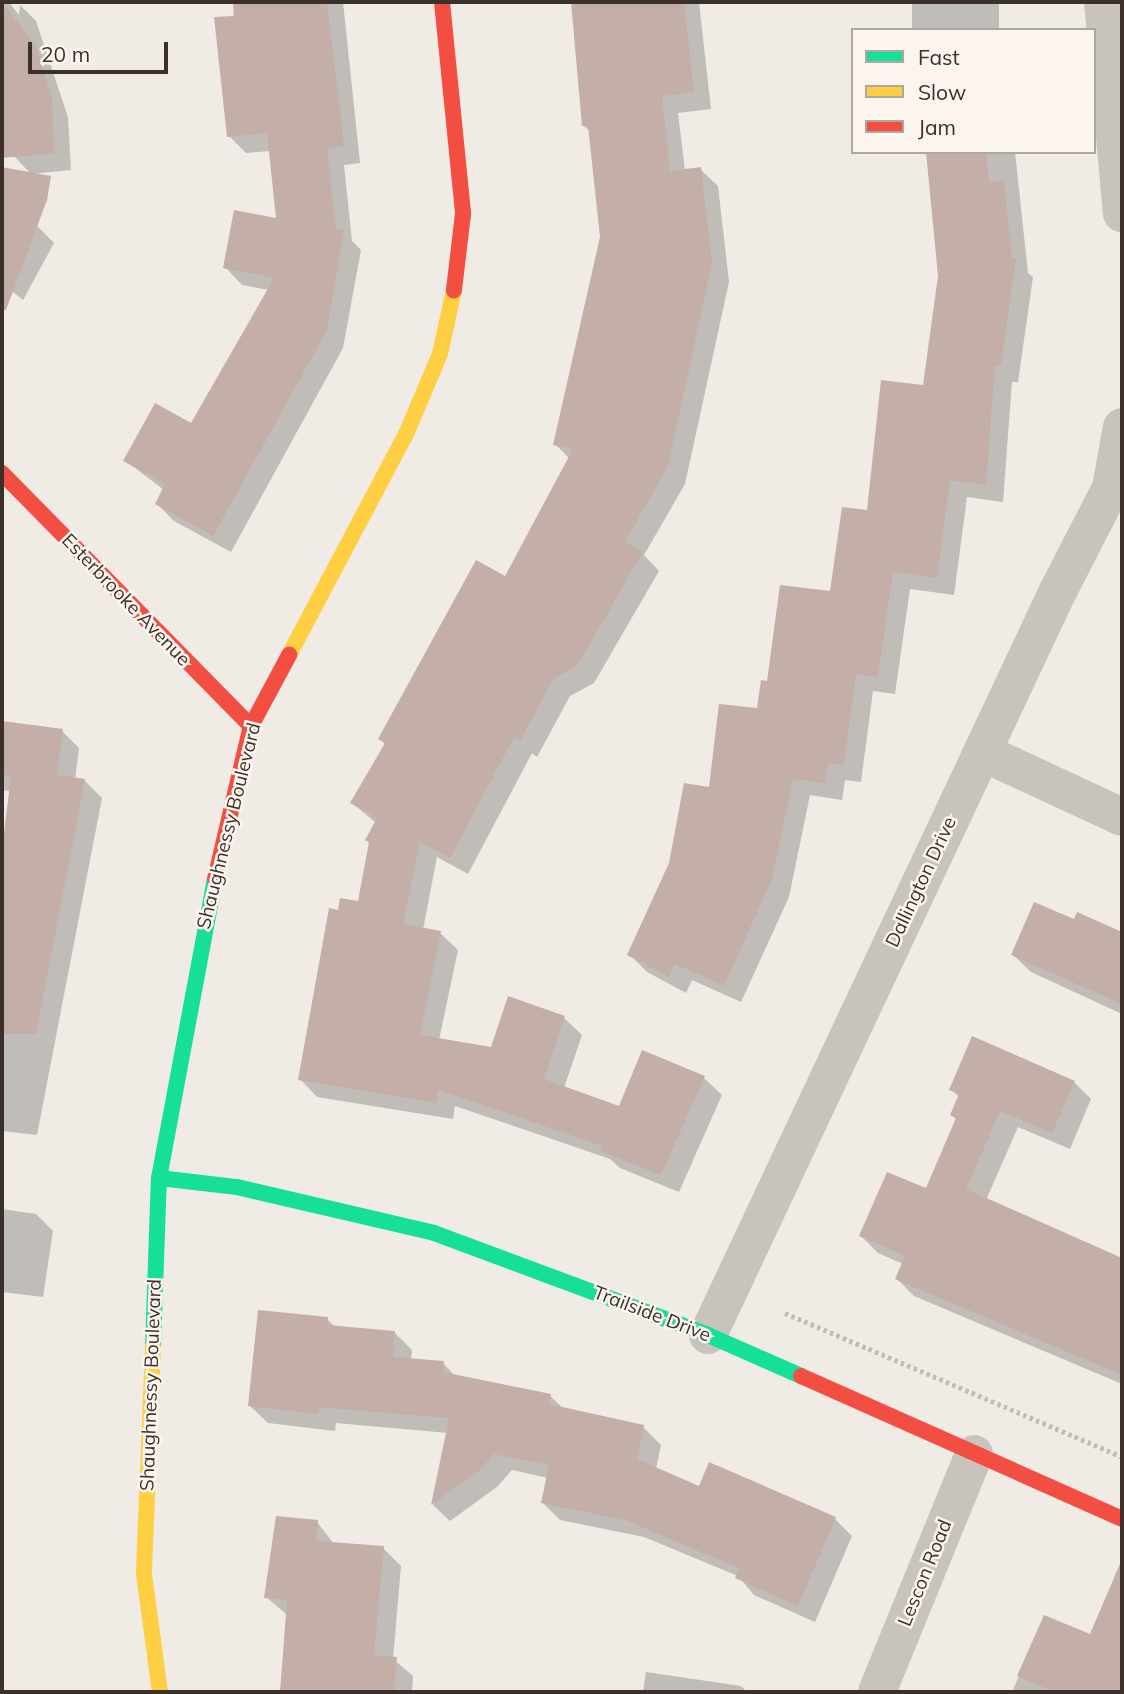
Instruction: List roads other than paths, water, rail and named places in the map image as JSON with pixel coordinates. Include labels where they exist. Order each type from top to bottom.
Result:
[{"type":"street","name":"Shaughnessy Boulevard","points":[[160,1692],[144,1574],[159,1178],[198,953],[251,726],[407,432],[440,354],[455,287],[463,214],[442,2]]},
{"type":"street","points":[[1103,2],[1122,213]]},
{"type":"street","name":"Dallington Drive","points":[[708,1335],[982,752],[1111,488],[1122,427]]},
{"type":"street","name":"Esterbrooke Avenue","points":[[2,473],[251,726]]},
{"type":"street","points":[[982,752],[1122,817]]},
{"type":"street","name":"Trailside Drive","points":[[159,1178],[237,1187],[434,1233],[708,1335],[1122,1519]]},
{"type":"street","name":"Lescon Road","points":[[877,1692],[974,1454]]}]
